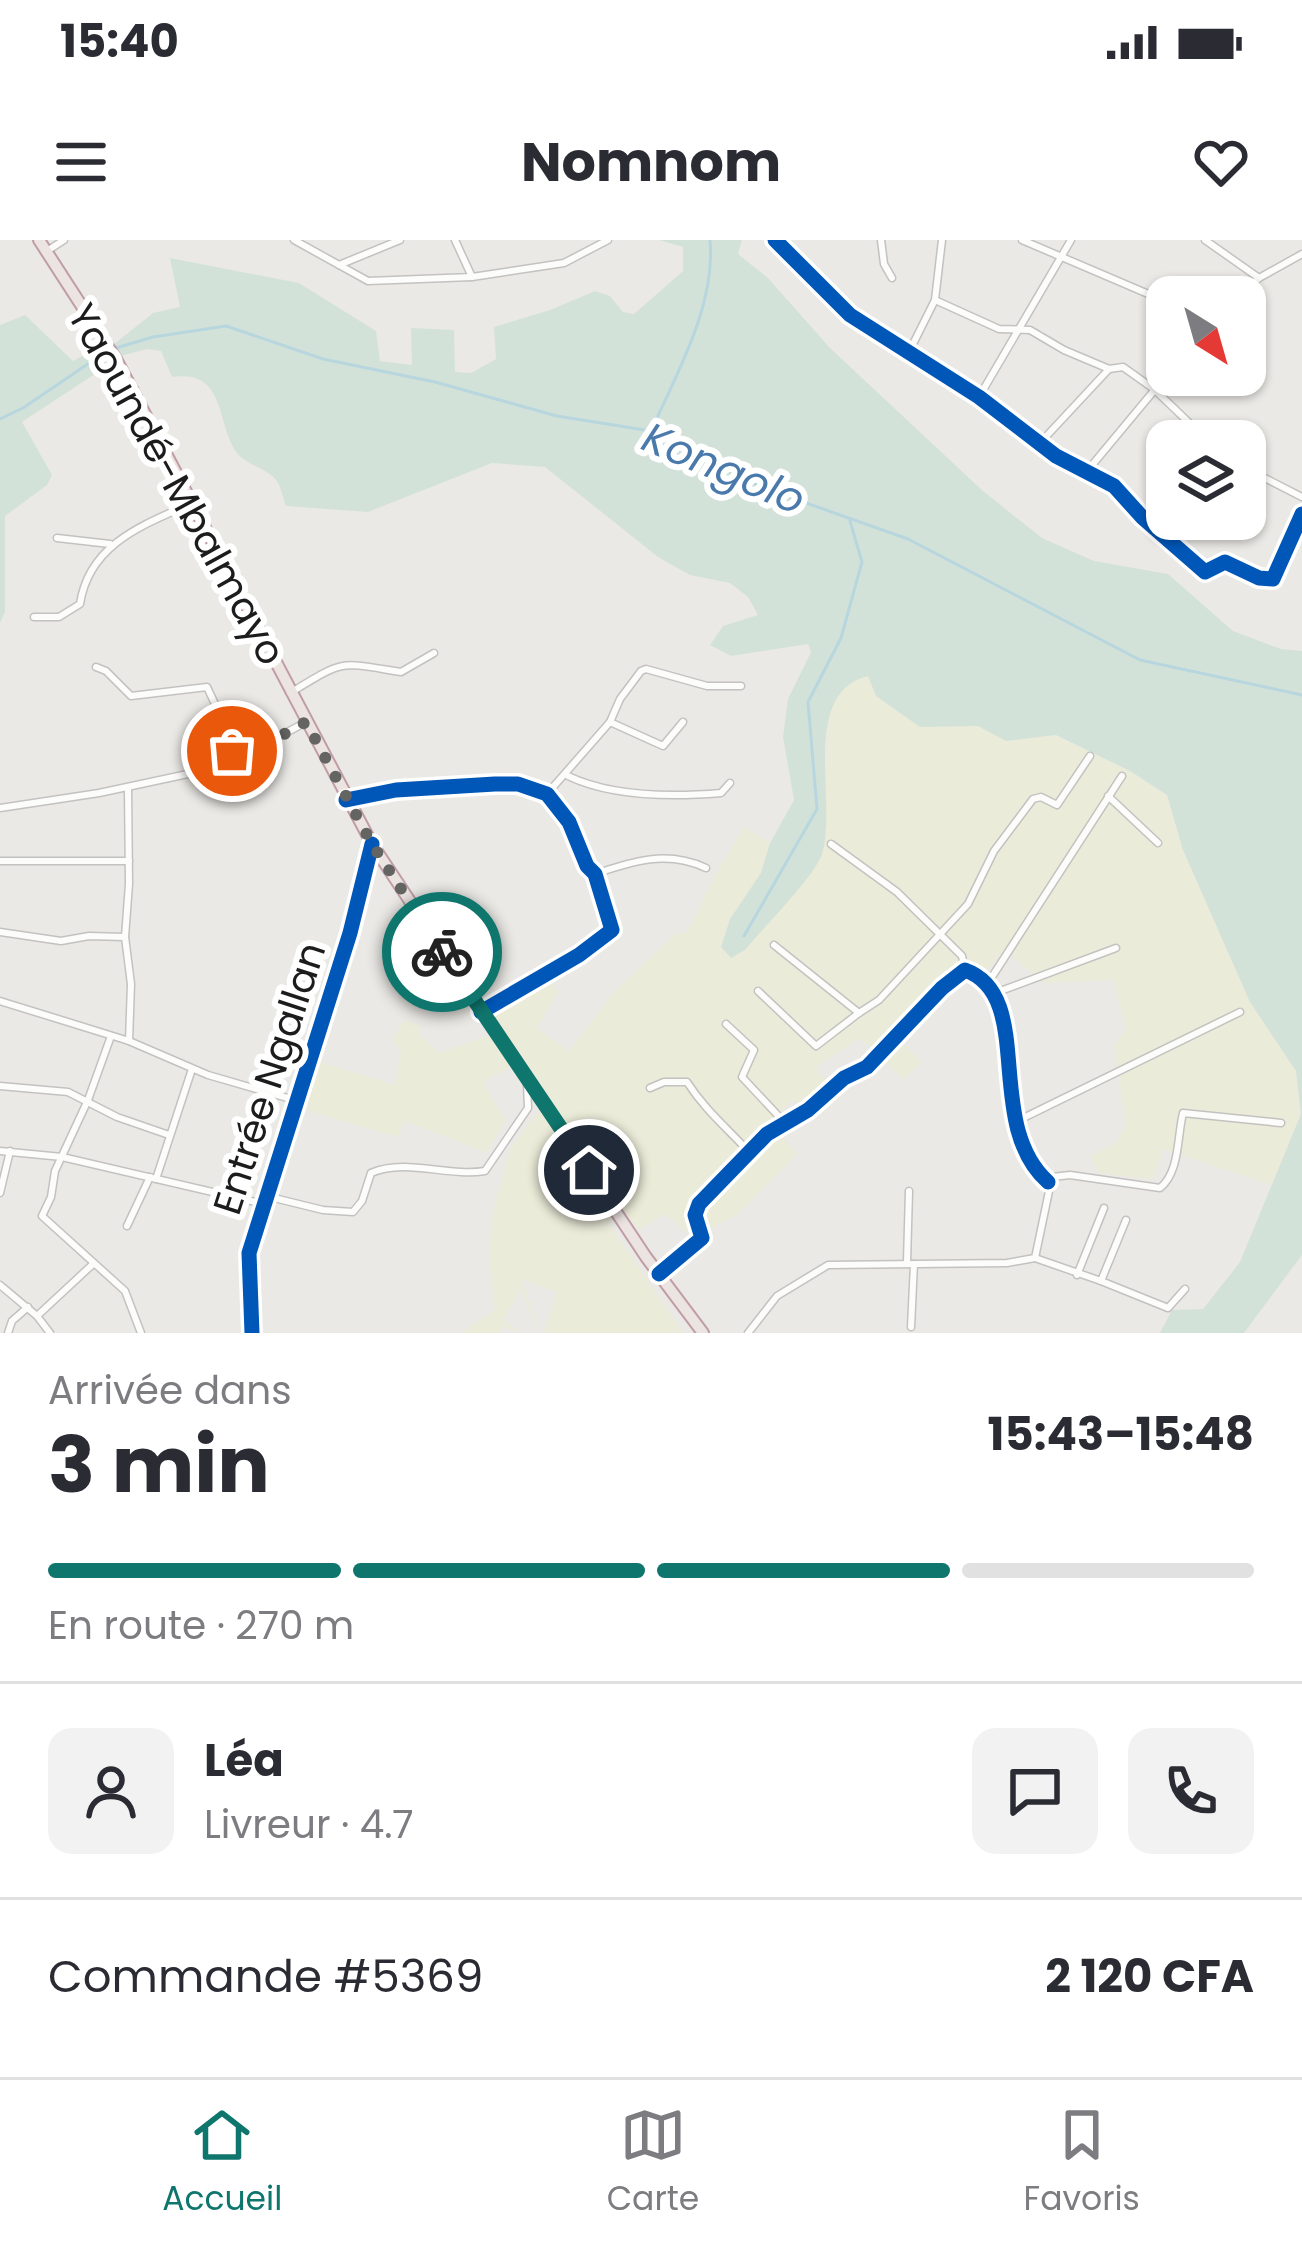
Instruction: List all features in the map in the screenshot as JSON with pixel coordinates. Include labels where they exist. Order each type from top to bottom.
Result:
[{"type":"highway","name":"Yaoundé-Mbalmayo","points":[[43,246],[112,354],[372,844],[481,1012],[703,1333]]},
{"type":"street","points":[[43,246],[64,240]]},
{"type":"street","points":[[294,240],[368,281],[472,277],[564,263],[608,240]]},
{"type":"street","points":[[339,266],[400,240]]},
{"type":"street","points":[[454,240],[472,277]]},
{"type":"street","points":[[775,240],[850,315],[979,397],[1056,456],[1114,486],[1205,572],[1226,562],[1259,578],[1274,579],[1302,514]]},
{"type":"street","points":[[881,240],[884,264],[892,278]]},
{"type":"street","points":[[910,351],[935,299],[942,240]]},
{"type":"street","points":[[1022,240],[1146,292]]},
{"type":"street","points":[[979,397],[1071,240]]},
{"type":"street","points":[[1205,240],[1256,276]]},
{"type":"street","points":[[1263,276],[1302,254]]},
{"type":"street","points":[[935,299],[999,328],[1020,328],[1109,369],[1123,367],[1146,383]]},
{"type":"street","points":[[1040,443],[1109,369]]},
{"type":"street","points":[[1088,470],[1148,396]]},
{"type":"street","points":[[1161,396],[1186,420]]},
{"type":"street","points":[[1266,479],[1302,497]]},
{"type":"street","points":[[34,616],[59,617],[80,604],[83,586],[110,544],[192,502]]},
{"type":"street","points":[[57,538],[110,544]]},
{"type":"street","points":[[290,693],[336,665],[354,663],[401,672],[434,653]]},
{"type":"street","points":[[96,668],[106,671],[131,696],[207,687],[237,760]]},
{"type":"street","points":[[547,794],[610,722],[637,674],[646,669],[707,686],[741,686]]},
{"type":"street","points":[[0,808],[128,788],[237,760],[306,722]]},
{"type":"street","points":[[610,722],[663,746],[683,722]]},
{"type":"street","points":[[758,992],[816,1046],[878,1000],[941,934],[968,904],[994,851],[1033,799],[1041,797],[1057,805],[1090,756]]},
{"type":"street","points":[[566,775],[583,783],[680,798],[721,793],[730,783]]},
{"type":"street","points":[[988,983],[1122,776]]},
{"type":"street","points":[[346,800],[396,790],[518,784],[547,794],[569,822],[595,874],[612,922],[609,934],[481,1012]]},
{"type":"street","points":[[128,788],[128,1041]]},
{"type":"street","points":[[1108,796],[1158,843]]},
{"type":"street","name":"Entrée Ngallan","points":[[252,1333],[249,1253],[363,889],[372,844]]},
{"type":"street","points":[[831,844],[897,892],[962,956],[965,970],[988,983],[1005,1014],[1006,1065],[1015,1122],[1032,1167],[1048,1182]]},
{"type":"street","points":[[595,874],[646,858],[694,862],[706,868]]},
{"type":"street","points":[[0,861],[129,860]]},
{"type":"street","points":[[0,932],[62,941],[89,936],[125,938]]},
{"type":"street","points":[[774,945],[860,1013]]},
{"type":"street","points":[[994,993],[1116,948]]},
{"type":"street","points":[[659,1274],[698,1245],[702,1238],[695,1215],[699,1204],[767,1134],[808,1110],[844,1078],[867,1067],[965,970]]},
{"type":"street","points":[[0,1001],[298,1101]]},
{"type":"street","points":[[1015,1122],[1240,1012]]},
{"type":"street","points":[[726,1024],[754,1050],[742,1077],[785,1123]]},
{"type":"street","points":[[111,1036],[42,1216],[125,1291],[141,1333]]},
{"type":"street","points":[[127,1226],[153,1178],[193,1069]]},
{"type":"street","points":[[0,1151],[62,1157],[265,1200],[353,1212],[362,1202],[371,1173],[377,1170],[466,1174],[493,1164],[503,1141],[528,1108],[525,1075]]},
{"type":"street","points":[[650,1088],[664,1082],[687,1082],[705,1111],[750,1153]]},
{"type":"street","points":[[0,1086],[68,1092],[169,1136]]},
{"type":"street","points":[[1035,1258],[1052,1177],[1070,1175],[1155,1190],[1166,1185],[1183,1113],[1281,1123]]},
{"type":"street","points":[[0,1193],[10,1151]]},
{"type":"street","points":[[909,1191],[911,1327]]},
{"type":"street","points":[[1077,1275],[1104,1208]]},
{"type":"street","points":[[1101,1282],[1126,1220]]},
{"type":"street","points":[[748,1333],[777,1296],[812,1271],[838,1262],[1006,1263],[1035,1258],[1168,1308],[1185,1289]]},
{"type":"street","points":[[38,1316],[92,1264]]},
{"type":"street","points":[[0,1285],[38,1316],[50,1333]]},
{"type":"street","points":[[8,1333],[12,1321],[28,1307]]},
{"type":"green space","points":[[868,675],[876,696],[921,727],[978,726],[1006,741],[1055,735],[1130,771],[1167,796],[1183,850],[1250,1002],[1296,1071],[1301,1113],[1274,1186],[1163,1149],[1153,1179],[1099,1173],[1090,1156],[1116,1143],[1126,1125],[1114,1047],[1126,1029],[1113,980],[1045,983],[1004,950],[989,968],[960,963],[892,1030],[921,1063],[903,1079],[860,1038],[816,1067],[827,1082],[802,1107],[792,1099],[771,1123],[797,1154],[738,1214],[693,1237],[665,1214],[639,1229],[623,1211],[608,1222],[683,1333],[544,1333],[557,1292],[521,1279],[540,1333],[519,1287],[503,1320],[520,1333],[503,1326],[500,1333],[461,1333],[495,1310],[491,1218],[510,1150],[551,1102],[522,1060],[483,1082],[505,1120],[487,1153],[406,1121],[397,1137],[303,1109],[317,1061],[395,1085],[401,1053],[393,1038],[404,1021],[421,1024],[419,1035],[440,1053],[504,1030],[490,1009],[548,977],[558,992],[537,1028],[569,1051],[613,993],[676,933],[687,933],[744,827],[770,843],[761,873],[730,919],[745,950],[821,858],[830,705],[850,680]]},
{"type":"shaded area","points":[[659,240],[742,240],[738,254],[768,278],[830,348],[983,491],[1042,538],[1094,561],[1168,574],[1233,631],[1281,649],[1302,651],[1302,1255],[1244,1333],[1160,1333],[1172,1310],[1203,1309],[1240,1262],[1301,1114],[1296,1071],[1250,1002],[1183,850],[1167,795],[1056,735],[1006,741],[978,726],[920,727],[876,696],[868,676],[847,686],[827,726],[822,854],[799,889],[745,950],[731,958],[721,947],[730,919],[761,873],[770,843],[794,800],[783,737],[788,699],[811,652],[808,644],[731,656],[710,645],[723,626],[758,615],[748,597],[730,583],[690,575],[658,557],[545,467],[492,463],[368,512],[286,506],[276,480],[237,453],[211,390],[190,377],[172,377],[161,351],[147,349],[120,356],[113,345],[153,313],[180,307],[170,258],[299,283],[376,331],[380,361],[412,365],[411,328],[454,330],[455,372],[471,373],[496,359],[494,327],[595,291],[610,296],[623,312],[634,314],[683,271],[683,247]]},
{"type":"shaded area","points":[[25,315],[73,361],[95,349],[107,366],[22,422],[52,475],[47,485],[5,516],[5,612],[0,623],[0,325]]},
{"type":"waterway","points":[[651,431],[701,314],[710,240]]},
{"type":"waterway","name":"Kongolo","points":[[116,348],[226,326],[323,359],[435,382],[557,416],[651,431],[761,487],[908,539],[1140,660],[1302,695]]},
{"type":"waterway","name":"Kongolo","points":[[0,419],[107,351]]},
{"type":"waterway","points":[[744,936],[817,809],[808,702],[841,638],[862,562],[850,521]]},
{"type":"cycle path","points":[[775,240],[850,315],[979,397],[1056,456],[1114,486],[1205,572],[1225,562],[1259,578],[1273,579],[1302,514]]},
{"type":"cycle path","points":[[346,800],[396,790],[518,784],[547,794],[569,822],[595,874],[612,930],[579,955],[481,1012]]},
{"type":"cycle path","points":[[252,1333],[249,1253],[350,933],[372,844]]},
{"type":"cycle path","points":[[659,1274],[702,1238],[695,1215],[699,1204],[767,1134],[808,1110],[844,1078],[867,1067],[965,970],[987,984],[999,1006],[1017,1128],[1028,1157],[1048,1182]]},
{"type":"way so far","points":[[232,751],[237,760],[306,722],[372,844],[442,952]]},
{"type":"route","points":[[442,952],[589,1170]]}]
